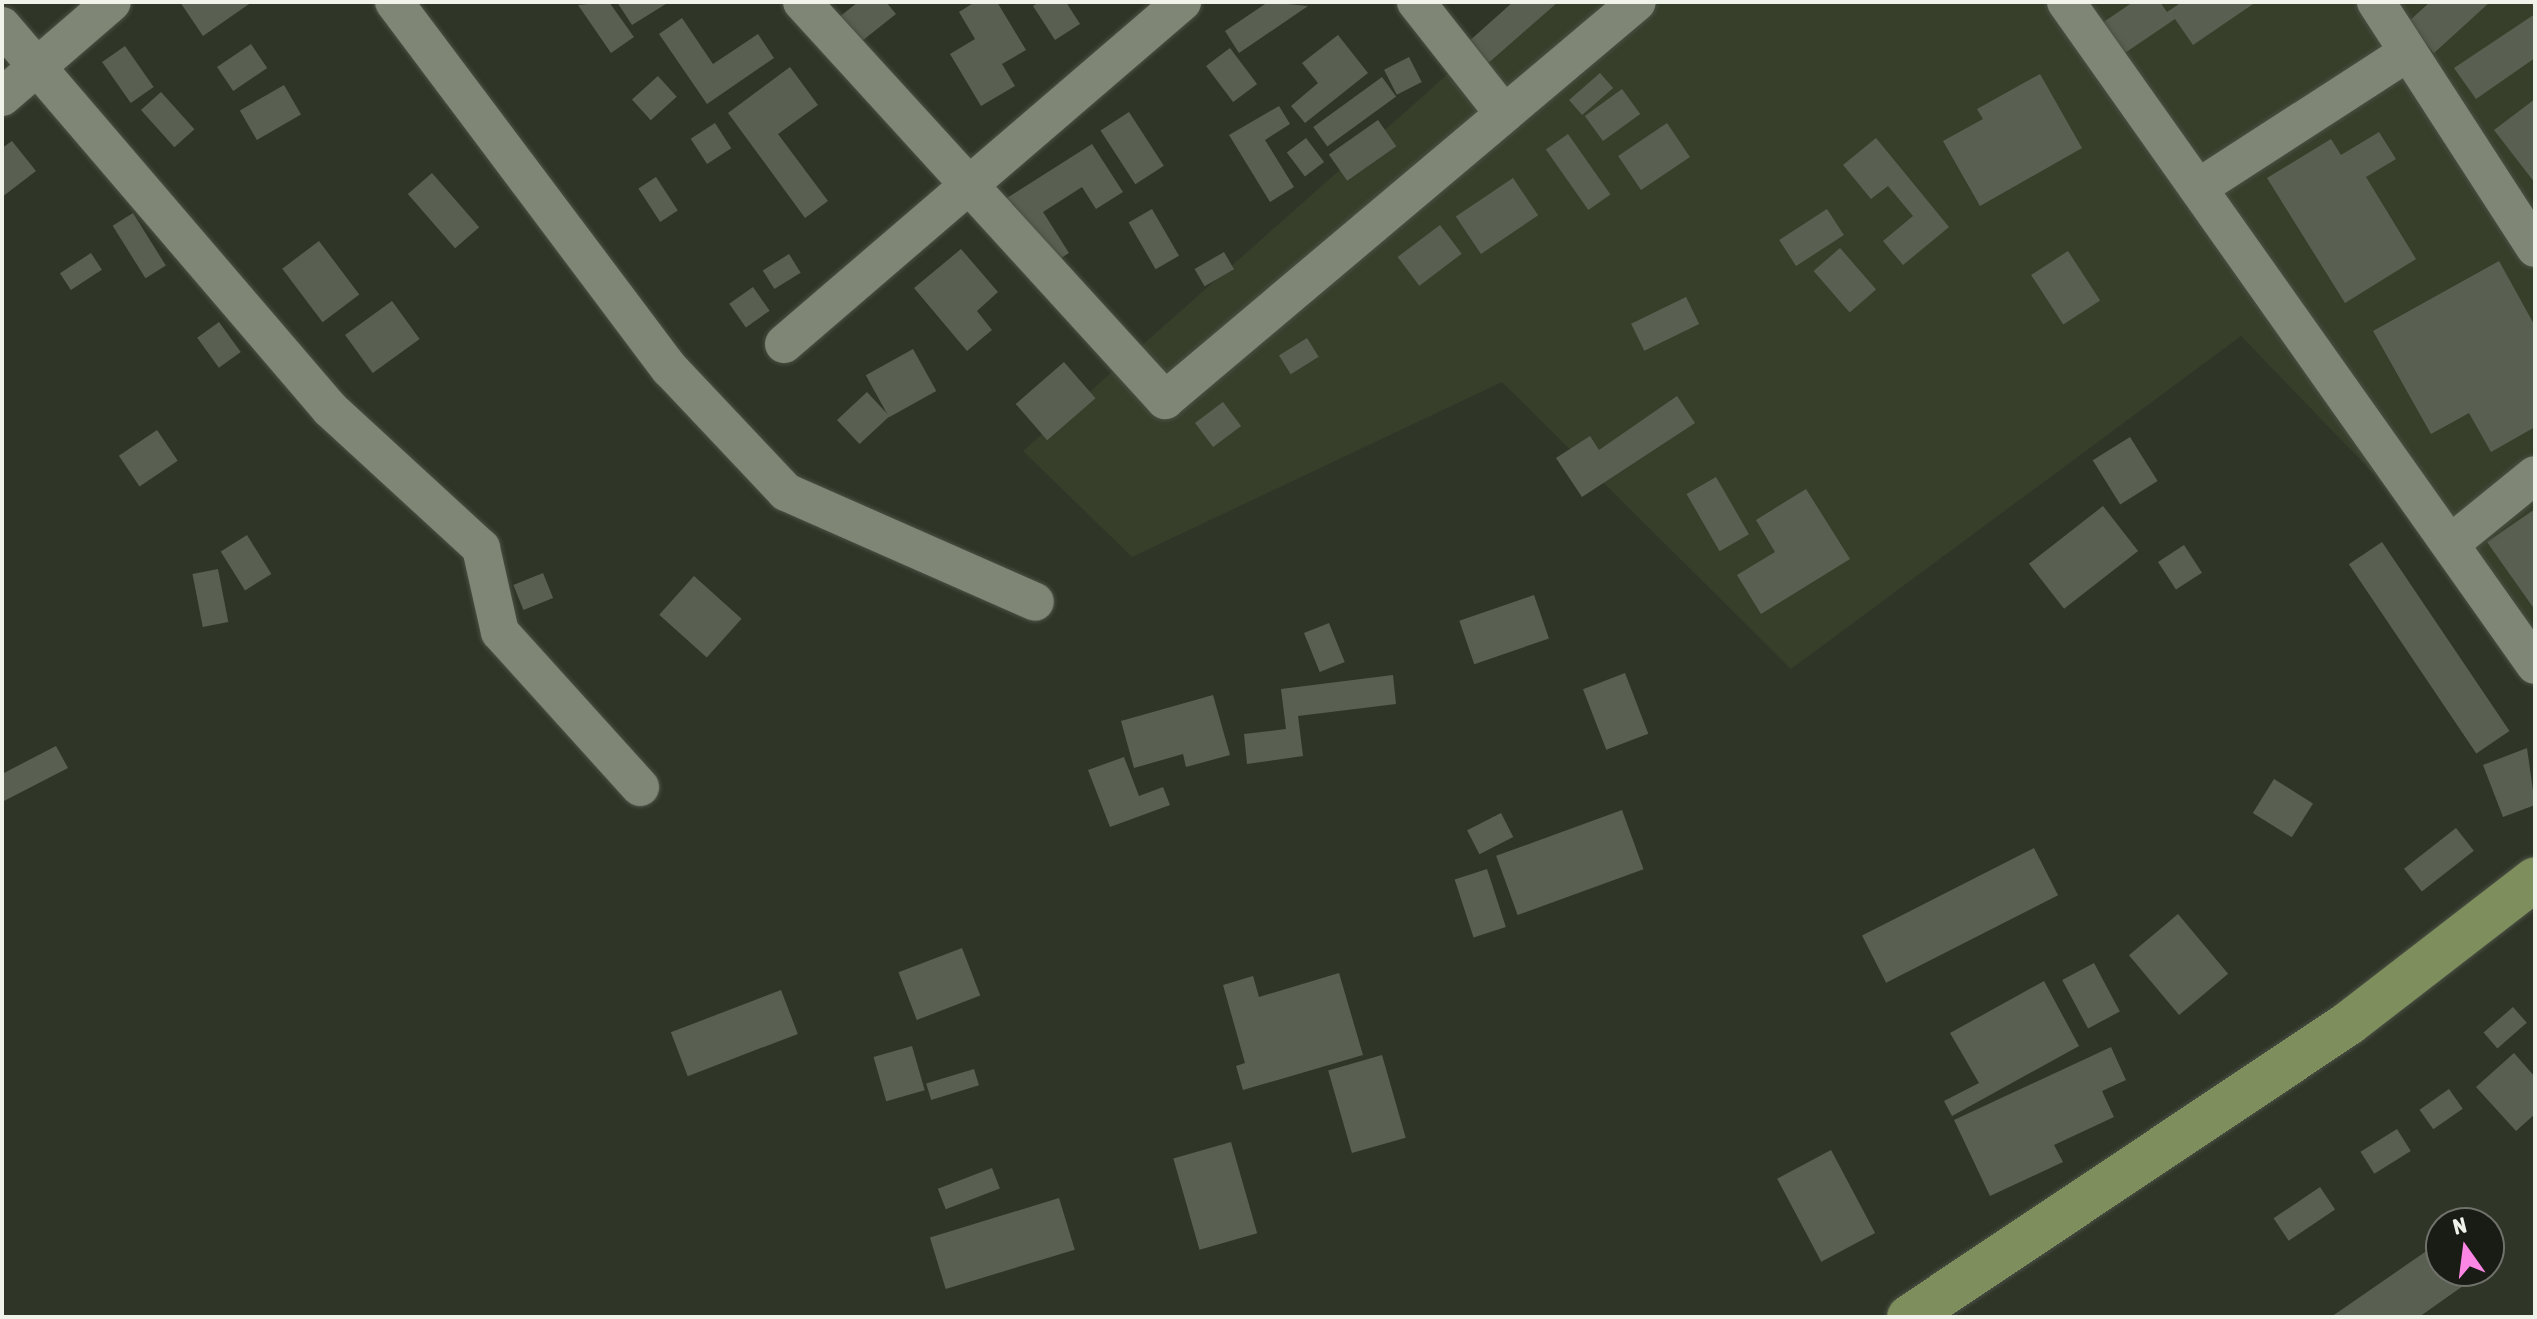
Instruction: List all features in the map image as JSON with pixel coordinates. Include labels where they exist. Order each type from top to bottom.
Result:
[{"type":"main road","points":[[1909,1317],[2349,1023],[2535,879]]},
{"type":"street","points":[[2,97],[35,64],[112,2]]},
{"type":"street","points":[[394,2],[670,369],[786,492],[1035,602]]},
{"type":"street","points":[[802,2],[972,183],[1165,400],[1637,2]]},
{"type":"street","points":[[784,344],[1182,2]]},
{"type":"street","points":[[1416,2],[1504,114]]},
{"type":"street","points":[[2376,2],[2535,248]]},
{"type":"street","points":[[2082,7],[2198,188],[2535,665]]},
{"type":"street","points":[[2,26],[330,409],[481,548],[500,632],[640,787]]},
{"type":"street","points":[[2198,188],[2408,52]]},
{"type":"street","points":[[2450,544],[2535,475]]},
{"type":"shaded area","points":[[1529,2],[2535,2],[2535,641],[2241,336],[1791,669],[1502,382],[1132,557],[1023,451]]},
{"type":"building","points":[[180,2],[252,2],[203,36]]},
{"type":"building","points":[[609,2],[634,37],[611,53],[578,5]]},
{"type":"building","points":[[617,2],[669,2],[632,25]]},
{"type":"building","points":[[858,2],[886,2],[896,14],[843,56],[822,31]]},
{"type":"building","points":[[975,2],[997,2],[1026,50],[1002,64],[1015,86],[981,106],[950,54],[975,39],[959,12]]},
{"type":"building","points":[[1039,2],[1066,2],[1080,24],[1055,40],[1033,6]]},
{"type":"building","points":[[1268,2],[1308,6],[1239,53],[1225,31]]},
{"type":"building","points":[[1513,2],[1558,2],[1486,65],[1467,43]]},
{"type":"building","points":[[2133,2],[2160,2],[2167,12],[2182,2],[2256,2],[2193,45],[2175,19],[2113,61],[2092,30]]},
{"type":"building","points":[[2430,2],[2490,2],[2434,53],[2407,23]]},
{"type":"building","points":[[2535,14],[2535,58],[2476,99],[2454,68]]},
{"type":"building","points":[[682,18],[713,64],[758,34],[774,58],[707,104],[659,34]]},
{"type":"building","points":[[1338,35],[1368,73],[1305,123],[1291,106],[1318,83],[1302,63]]},
{"type":"building","points":[[251,44],[267,68],[233,91],[217,67]]},
{"type":"building","points":[[125,46],[154,87],[131,103],[102,62]]},
{"type":"building","points":[[1230,48],[1257,84],[1233,102],[1206,66]]},
{"type":"building","points":[[1409,57],[1422,82],[1397,95],[1384,70]]},
{"type":"building","points":[[790,67],[818,105],[778,134],[828,201],[805,218],[728,113]]},
{"type":"building","points":[[1600,73],[1613,88],[1582,115],[1569,100]]},
{"type":"building","points":[[2040,74],[2082,148],[1980,206],[1943,141],[1983,119],[1977,109]]},
{"type":"building","points":[[658,76],[677,97],[651,120],[632,99]]},
{"type":"building","points":[[1382,77],[1396,96],[1327,146],[1313,127]]},
{"type":"building","points":[[284,85],[301,114],[257,140],[240,111]]},
{"type":"building","points":[[1622,89],[1640,114],[1603,141],[1585,116]]},
{"type":"building","points":[[161,92],[194,129],[174,147],[141,110]]},
{"type":"building","points":[[2535,99],[2535,183],[2494,130]]},
{"type":"building","points":[[1279,106],[1290,124],[1265,140],[1294,187],[1270,202],[1229,135]]},
{"type":"building","points":[[1129,112],[1164,166],[1135,184],[1100,131]]},
{"type":"building","points":[[1378,120],[1396,146],[1347,181],[1329,154]]},
{"type":"building","points":[[715,123],[731,148],[707,164],[691,139]]},
{"type":"building","points":[[1667,123],[1690,157],[1641,190],[1618,156]]},
{"type":"building","points":[[2379,132],[2396,159],[2366,177],[2416,259],[2345,303],[2267,178],[2331,139],[2341,155]]},
{"type":"building","points":[[1568,134],[1610,195],[1588,210],[1546,149]]},
{"type":"building","points":[[1306,138],[1324,162],[1305,176],[1287,152]]},
{"type":"building","points":[[1876,138],[1949,227],[1903,265],[1883,241],[1913,216],[1888,186],[1871,199],[1843,165]]},
{"type":"building","points":[[12,141],[36,171],[2,197],[2,148]]},
{"type":"building","points":[[1092,144],[1123,192],[1096,209],[1082,187],[1043,212],[1069,253],[1042,270],[999,203]]},
{"type":"building","points":[[432,173],[479,227],[455,248],[408,194]]},
{"type":"building","points":[[656,177],[678,211],[660,222],[638,188]]},
{"type":"building","points":[[1513,178],[1538,215],[1481,254],[1456,217]]},
{"type":"building","points":[[1152,209],[1179,256],[1156,269],[1129,223]]},
{"type":"building","points":[[1827,209],[1844,235],[1796,266],[1779,240]]},
{"type":"building","points":[[133,213],[166,266],[146,278],[113,226]]},
{"type":"building","points":[[1440,225],[1462,254],[1419,286],[1398,257]]},
{"type":"building","points":[[319,241],[359,295],[323,322],[282,269]]},
{"type":"building","points":[[1840,248],[1876,290],[1850,312],[1814,271]]},
{"type":"building","points":[[961,249],[998,292],[977,311],[992,330],[967,351],[914,288]]},
{"type":"building","points":[[2068,251],[2100,300],[2063,324],[2031,275]]},
{"type":"building","points":[[1224,252],[1234,269],[1205,286],[1195,269]]},
{"type":"building","points":[[91,253],[102,270],[71,290],[60,273]]},
{"type":"building","points":[[789,254],[801,273],[774,289],[763,270]]},
{"type":"building","points":[[2499,261],[2535,326],[2535,427],[2491,452],[2469,413],[2431,434],[2373,331]]},
{"type":"building","points":[[753,287],[770,311],[746,327],[729,304]]},
{"type":"building","points":[[1686,297],[1699,324],[1644,351],[1631,324]]},
{"type":"building","points":[[392,301],[420,339],[373,373],[345,335]]},
{"type":"building","points":[[219,322],[241,352],[219,368],[197,338]]},
{"type":"building","points":[[1307,338],[1319,357],[1291,374],[1279,355]]},
{"type":"building","points":[[913,349],[936,391],[889,417],[866,375]]},
{"type":"building","points":[[1064,362],[1095,398],[1047,440],[1016,404]]},
{"type":"building","points":[[867,392],[890,416],[860,444],[837,420]]},
{"type":"building","points":[[1677,396],[1695,423],[1582,497],[1556,458],[1590,436],[1599,450]]},
{"type":"building","points":[[1223,402],[1241,426],[1213,447],[1195,423]]},
{"type":"building","points":[[157,430],[178,461],[140,486],[119,456]]},
{"type":"building","points":[[2130,437],[2158,481],[2120,504],[2093,460]]},
{"type":"building","points":[[1716,477],[1749,534],[1720,551],[1687,494]]},
{"type":"building","points":[[1806,489],[1850,559],[1761,614],[1737,575],[1775,552],[1756,520]]},
{"type":"building","points":[[2103,506],[2138,551],[2064,609],[2029,564]]},
{"type":"building","points":[[2535,509],[2535,610],[2487,542]]},
{"type":"building","points":[[247,535],[271,574],[245,590],[221,551]]},
{"type":"building","points":[[2382,542],[2509,731],[2476,753],[2349,564]]},
{"type":"building","points":[[2184,545],[2202,573],[2176,590],[2158,562]]},
{"type":"building","points":[[218,569],[228,622],[203,627],[192,574]]},
{"type":"building","points":[[543,573],[553,598],[523,610],[513,585]]},
{"type":"building","points":[[694,576],[742,619],[707,657],[659,615]]},
{"type":"building","points":[[1534,595],[1549,638],[1474,664],[1459,621]]},
{"type":"building","points":[[1329,623],[1345,662],[1320,672],[1304,633]]},
{"type":"building","points":[[1625,673],[1648,734],[1606,750],[1583,689]]},
{"type":"building","points":[[1393,675],[1396,704],[1298,716],[1303,756],[1247,764],[1244,734],[1286,729],[1281,689]]},
{"type":"building","points":[[1213,695],[1230,755],[1186,767],[1183,754],[1134,768],[1121,721]]},
{"type":"building","points":[[56,746],[68,768],[2,802],[2,774]]},
{"type":"building","points":[[2527,748],[2535,805],[2503,817],[2483,765]]},
{"type":"building","points":[[1124,757],[1139,796],[1163,787],[1170,805],[1110,827],[1088,770]]},
{"type":"building","points":[[2274,779],[2313,803],[2292,837],[2253,813]]},
{"type":"building","points":[[1622,810],[1644,869],[1518,915],[1496,856]]},
{"type":"building","points":[[1501,813],[1513,837],[1479,854],[1467,830]]},
{"type":"building","points":[[2456,828],[2474,851],[2422,891],[2404,869]]},
{"type":"building","points":[[2034,848],[2058,895],[1886,983],[1862,936]]},
{"type":"building","points":[[1487,869],[1506,927],[1474,938],[1455,880]]},
{"type":"building","points":[[2178,914],[2228,974],[2179,1015],[2129,955]]},
{"type":"building","points":[[962,948],[980,996],[917,1020],[899,972]]},
{"type":"building","points":[[2094,963],[2120,1012],[2088,1028],[2062,980]]},
{"type":"building","points":[[1339,973],[1363,1055],[1243,1090],[1236,1066],[1245,1063],[1223,985],[1253,976],[1259,997]]},
{"type":"building","points":[[2044,981],[2079,1046],[1952,1116],[1944,1101],[1979,1083],[1950,1033]]},
{"type":"building","points":[[781,990],[798,1034],[688,1076],[671,1032]]},
{"type":"building","points":[[2513,1007],[2527,1023],[2497,1048],[2484,1033]]},
{"type":"building","points":[[912,1046],[925,1090],[886,1101],[874,1057]]},
{"type":"building","points":[[2111,1047],[2126,1080],[2102,1091],[2114,1117],[2054,1145],[2063,1162],[1990,1196],[1954,1120]]},
{"type":"building","points":[[2514,1053],[2535,1077],[2535,1114],[2516,1131],[2476,1087]]},
{"type":"building","points":[[1382,1055],[1406,1138],[1352,1153],[1328,1070]]},
{"type":"building","points":[[974,1069],[979,1085],[931,1100],[926,1084]]},
{"type":"building","points":[[2449,1089],[2463,1109],[2433,1129],[2420,1110]]},
{"type":"building","points":[[2397,1129],[2411,1151],[2374,1174],[2361,1152]]},
{"type":"building","points":[[1231,1142],[1257,1233],[1200,1250],[1173,1159]]},
{"type":"building","points":[[1831,1150],[1875,1233],[1821,1262],[1777,1179]]},
{"type":"building","points":[[992,1168],[1000,1189],[946,1209],[938,1189]]},
{"type":"building","points":[[2320,1187],[2335,1209],[2289,1241],[2274,1218]]},
{"type":"building","points":[[1059,1198],[1075,1250],[946,1289],[930,1237]]},
{"type":"building","points":[[2425,1252],[2425,1287],[2462,1287],[2419,1317],[2331,1317]]}]
